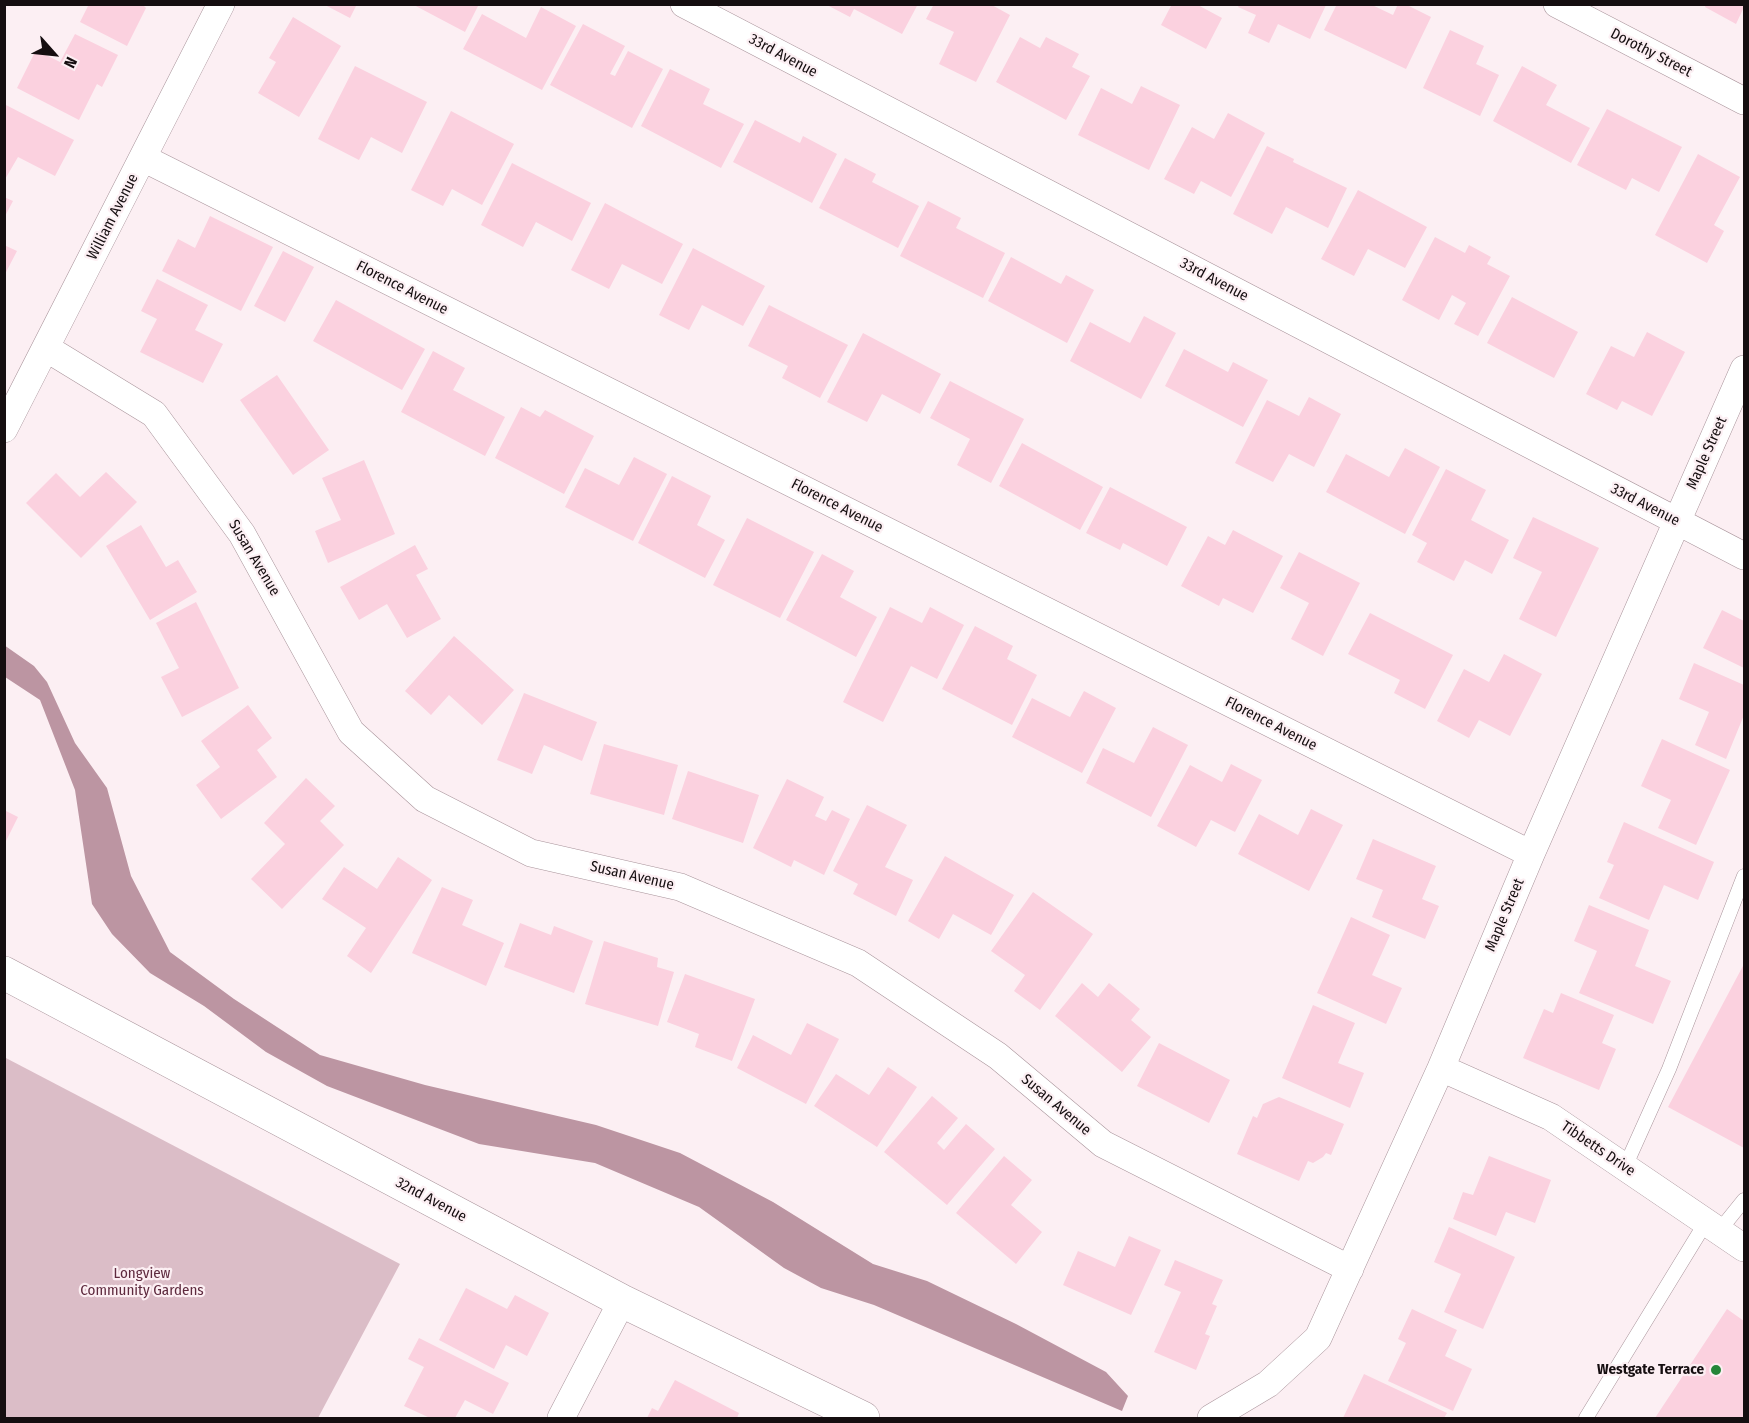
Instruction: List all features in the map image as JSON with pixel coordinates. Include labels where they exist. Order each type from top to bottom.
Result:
[{"type":"street","name":"William Avenue","points":[[4,429],[221,4]]},
{"type":"street","name":"33rd Avenue","points":[[684,4],[1744,556]]},
{"type":"street","name":"Dorothy Street","points":[[1557,4],[1744,101]]},
{"type":"street","name":"Florence Avenue","points":[[143,158],[1531,854]]},
{"type":"street","name":"Susan Avenue","points":[[46,348],[154,414],[242,534],[351,732],[424,799],[531,853],[680,887],[858,963],[998,1056],[1103,1144],[1350,1269]]},
{"type":"street","name":"Maple Street","points":[[1211,1419],[1268,1384],[1318,1338],[1442,1068],[1531,854],[1744,369]]},
{"type":"street","name":"32nd Avenue","points":[[4,973],[622,1301],[863,1419]]},
{"type":"street","name":"Tibbetts Drive","points":[[1442,1068],[1551,1118],[1744,1248]]},
{"type":"street","points":[[561,1419],[622,1301]]},
{"type":"lane","points":[[1624,1167],[1669,1069],[1744,876]]},
{"type":"lane","points":[[1586,1419],[1713,1226],[1744,1200]]},
{"type":"green space","name":"Longview Community Gardens","points":[[4,1057],[400,1264],[318,1418],[5,1418]]},
{"type":"shaded area","points":[[4,645],[34,666],[47,682],[75,743],[107,788],[131,876],[170,952],[234,999],[320,1055],[425,1085],[596,1125],[680,1153],[773,1202],[873,1264],[927,1281],[1016,1324],[1106,1372],[1128,1396],[1122,1411],[874,1305],[821,1288],[784,1268],[699,1207],[595,1163],[479,1144],[327,1086],[266,1052],[204,1006],[150,973],[112,934],[92,904],[75,790],[40,700],[5,677]]},
{"type":"building","points":[[89,4],[142,4],[146,8],[127,46],[80,22]]},
{"type":"building","points":[[323,4],[357,4],[350,18]]},
{"type":"building","points":[[412,4],[479,4],[465,32]]},
{"type":"building","points":[[825,4],[918,4],[902,34],[854,9],[850,17]]},
{"type":"building","points":[[934,4],[990,4],[1010,15],[976,82],[939,64],[954,32],[926,19]]},
{"type":"building","points":[[1172,4],[1196,4],[1222,18],[1206,49],[1161,25]]},
{"type":"building","points":[[1240,4],[1326,5],[1310,39],[1278,24],[1269,43],[1248,33],[1256,15],[1238,7]]},
{"type":"building","points":[[1337,4],[1370,4],[1393,15],[1398,4],[1405,4],[1431,17],[1406,69],[1324,30]]},
{"type":"building","points":[[1706,4],[1744,4],[1744,7],[1736,24],[1705,7]]},
{"type":"building","points":[[541,7],[576,26],[542,90],[463,49],[482,14],[526,38]]},
{"type":"building","points":[[293,17],[341,46],[299,117],[258,93],[276,62],[269,58]]},
{"type":"building","points":[[583,24],[625,46],[610,74],[615,76],[628,51],[663,69],[632,128],[550,85]]},
{"type":"building","points":[[1450,30],[1484,46],[1476,64],[1499,75],[1480,116],[1423,88]]},
{"type":"building","points":[[75,34],[118,55],[102,87],[97,84],[79,120],[17,88],[36,50],[60,62]]},
{"type":"building","points":[[1020,37],[1040,48],[1046,37],[1079,54],[1072,67],[1090,76],[1066,120],[996,82]]},
{"type":"building","points":[[355,66],[427,102],[402,153],[371,137],[359,160],[318,139]]},
{"type":"building","points":[[1522,66],[1557,85],[1546,105],[1590,128],[1571,163],[1493,121]]},
{"type":"building","points":[[670,69],[710,89],[703,104],[744,124],[721,168],[641,126]]},
{"type":"building","points":[[1141,86],[1180,105],[1149,170],[1078,135],[1101,88],[1132,104]]},
{"type":"building","points":[[4,104],[74,140],[55,176],[18,157],[4,181]]},
{"type":"building","points":[[1607,109],[1682,147],[1659,192],[1632,178],[1626,190],[1577,165]]},
{"type":"building","points":[[451,111],[514,144],[482,205],[452,189],[443,206],[411,190]]},
{"type":"building","points":[[1228,113],[1265,133],[1231,197],[1201,181],[1194,194],[1164,179],[1192,127],[1214,139]]},
{"type":"building","points":[[755,120],[800,143],[803,136],[837,154],[812,203],[733,162]]},
{"type":"building","points":[[1267,146],[1294,159],[1293,162],[1347,188],[1328,228],[1286,207],[1272,234],[1233,214]]},
{"type":"building","points":[[1698,154],[1740,177],[1714,225],[1724,231],[1707,263],[1655,235]]},
{"type":"building","points":[[845,158],[876,174],[872,182],[919,206],[898,248],[819,208]]},
{"type":"building","points":[[512,163],[591,203],[572,241],[536,222],[523,247],[481,225]]},
{"type":"building","points":[[1358,190],[1427,227],[1405,268],[1368,249],[1354,276],[1321,259]]},
{"type":"building","points":[[4,197],[13,201],[4,218]]},
{"type":"building","points":[[928,201],[961,218],[956,228],[1005,253],[983,298],[900,256]]},
{"type":"building","points":[[605,203],[683,244],[662,284],[622,264],[609,289],[571,270]]},
{"type":"building","points":[[210,216],[273,247],[241,311],[162,271],[178,239],[195,248]]},
{"type":"building","points":[[1435,237],[1465,253],[1469,245],[1491,257],[1487,264],[1510,276],[1478,336],[1454,324],[1466,303],[1452,295],[1439,320],[1402,300]]},
{"type":"building","points":[[4,245],[17,251],[4,276]]},
{"type":"building","points":[[693,248],[765,286],[743,326],[702,305],[689,330],[659,315]]},
{"type":"building","points":[[283,251],[314,267],[285,322],[254,306]]},
{"type":"building","points":[[1011,257],[1061,284],[1066,275],[1094,290],[1067,343],[988,301]]},
{"type":"building","points":[[157,279],[208,305],[195,330],[223,344],[203,383],[140,352],[157,319],[141,311]]},
{"type":"building","points":[[1512,297],[1578,332],[1554,378],[1487,343]]},
{"type":"building","points":[[336,300],[425,349],[402,390],[313,341]]},
{"type":"building","points":[[769,305],[848,345],[820,398],[782,378],[788,366],[748,346]]},
{"type":"building","points":[[1144,316],[1176,333],[1141,399],[1070,361],[1090,322],[1130,343]]},
{"type":"building","points":[[1647,332],[1685,352],[1652,416],[1622,401],[1617,410],[1586,394],[1611,346],[1634,357]]},
{"type":"building","points":[[863,333],[941,374],[920,414],[882,394],[867,422],[827,402]]},
{"type":"building","points":[[1184,349],[1228,372],[1233,362],[1268,380],[1243,427],[1165,386]]},
{"type":"building","points":[[433,351],[465,368],[453,390],[505,417],[485,456],[401,412]]},
{"type":"building","points":[[277,375],[329,450],[293,475],[240,400]]},
{"type":"building","points":[[950,381],[1024,419],[991,483],[957,465],[970,439],[930,418]]},
{"type":"building","points":[[1309,397],[1341,414],[1314,467],[1289,454],[1273,482],[1235,463],[1267,400],[1299,416]]},
{"type":"building","points":[[521,407],[540,417],[545,410],[594,436],[564,494],[495,458]]},
{"type":"building","points":[[1022,443],[1103,487],[1080,530],[999,486]]},
{"type":"building","points":[[1405,448],[1440,467],[1405,534],[1326,492],[1346,454],[1389,477]]},
{"type":"building","points":[[634,457],[667,474],[633,541],[565,507],[585,468],[619,485]]},
{"type":"building","points":[[364,460],[395,534],[328,563],[315,531],[341,520],[322,478]]},
{"type":"building","points":[[1446,469],[1486,490],[1471,520],[1509,540],[1492,574],[1465,560],[1454,581],[1417,562],[1427,543],[1412,535]]},
{"type":"building","points":[[106,472],[137,502],[81,558],[26,503],[56,473],[80,497]]},
{"type":"building","points":[[672,476],[711,496],[697,525],[725,540],[705,578],[638,543]]},
{"type":"building","points":[[1110,487],[1187,527],[1167,566],[1123,543],[1120,550],[1086,533]]},
{"type":"building","points":[[1533,517],[1599,548],[1556,637],[1519,619],[1542,572],[1513,558]]},
{"type":"building","points":[[747,518],[814,552],[780,618],[713,585]]},
{"type":"building","points":[[141,525],[166,567],[178,560],[197,592],[150,620],[106,546]]},
{"type":"building","points":[[1233,530],[1283,556],[1253,613],[1223,598],[1219,606],[1181,586],[1208,536],[1225,545]]},
{"type":"building","points":[[415,545],[428,569],[416,575],[441,619],[407,638],[387,604],[359,620],[340,587]]},
{"type":"building","points":[[1299,552],[1360,583],[1323,656],[1291,639],[1309,603],[1280,588]]},
{"type":"building","points":[[822,554],[854,571],[840,597],[877,617],[856,657],[786,620]]},
{"type":"building","points":[[196,602],[239,688],[182,717],[161,677],[179,668],[156,623]]},
{"type":"building","points":[[890,607],[922,623],[930,607],[964,625],[937,679],[911,666],[883,722],[843,702]]},
{"type":"building","points":[[1722,610],[1744,621],[1744,668],[1703,648]]},
{"type":"building","points":[[1370,613],[1453,655],[1425,709],[1394,693],[1400,680],[1348,654]]},
{"type":"building","points":[[975,626],[1013,646],[1007,659],[1037,675],[1012,725],[942,689]]},
{"type":"building","points":[[454,636],[514,690],[482,725],[449,695],[431,715],[405,691]]},
{"type":"building","points":[[1504,654],[1542,674],[1510,736],[1479,720],[1469,738],[1437,721],[1464,669],[1489,682]]},
{"type":"building","points":[[1694,663],[1744,685],[1744,715],[1726,759],[1695,745],[1709,712],[1679,699]]},
{"type":"building","points":[[1084,691],[1116,708],[1082,773],[1012,737],[1032,698],[1070,717]]},
{"type":"building","points":[[524,693],[597,722],[582,761],[544,745],[532,774],[497,760]]},
{"type":"building","points":[[248,705],[272,738],[257,750],[277,777],[221,819],[196,785],[220,767],[201,741]]},
{"type":"building","points":[[1153,727],[1188,745],[1151,817],[1086,783],[1103,748],[1134,763]]},
{"type":"building","points":[[1662,739],[1730,770],[1696,845],[1658,828],[1671,800],[1641,786]]},
{"type":"building","points":[[604,744],[678,765],[664,815],[590,794]]},
{"type":"building","points":[[1231,764],[1262,780],[1235,832],[1211,820],[1196,847],[1157,826],[1190,765],[1222,782]]},
{"type":"building","points":[[688,771],[759,795],[743,843],[672,819]]},
{"type":"building","points":[[306,778],[335,806],[320,821],[344,845],[282,909],[251,879],[285,844],[264,823]]},
{"type":"building","points":[[787,779],[824,797],[815,816],[826,821],[832,810],[850,819],[824,875],[794,860],[791,867],[753,848]]},
{"type":"building","points":[[867,805],[907,825],[885,867],[913,880],[896,916],[853,894],[858,884],[833,871]]},
{"type":"building","points":[[1311,809],[1343,825],[1309,891],[1238,854],[1259,814],[1298,835]]},
{"type":"building","points":[[4,810],[18,817],[4,845]]},
{"type":"building","points":[[1624,822],[1714,862],[1698,900],[1664,885],[1649,920],[1599,898],[1614,865],[1607,862]]},
{"type":"building","points":[[1373,839],[1436,866],[1422,899],[1439,906],[1425,939],[1372,917],[1383,890],[1356,879]]},
{"type":"building","points":[[945,856],[1014,895],[991,935],[953,914],[939,939],[908,921]]},
{"type":"building","points":[[398,857],[432,880],[371,973],[347,956],[366,928],[322,899],[344,867],[377,889]]},
{"type":"building","points":[[442,887],[473,900],[462,925],[504,943],[486,986],[412,953]]},
{"type":"building","points":[[1033,892],[1093,934],[1040,1010],[1014,991],[1025,975],[991,951]]},
{"type":"building","points":[[1589,905],[1649,930],[1635,966],[1671,981],[1653,1024],[1579,993],[1597,951],[1574,941]]},
{"type":"building","points":[[1351,917],[1390,935],[1372,975],[1402,988],[1386,1024],[1317,993]]},
{"type":"building","points":[[520,923],[551,935],[554,926],[593,941],[574,993],[504,967]]},
{"type":"building","points":[[604,941],[658,958],[657,967],[674,972],[658,1026],[585,1004]]},
{"type":"building","points":[[1744,964],[1744,1148],[1668,1107]]},
{"type":"building","points":[[685,974],[755,999],[732,1061],[695,1047],[699,1034],[667,1022]]},
{"type":"building","points":[[1082,983],[1098,997],[1109,983],[1140,1009],[1131,1020],[1151,1037],[1122,1072],[1055,1016]]},
{"type":"building","points":[[1561,993],[1614,1015],[1602,1043],[1616,1049],[1599,1090],[1523,1058],[1544,1009],[1553,1013]]},
{"type":"building","points":[[1313,1005],[1355,1023],[1338,1063],[1364,1073],[1350,1108],[1282,1078]]},
{"type":"building","points":[[807,1023],[839,1039],[806,1104],[737,1068],[753,1035],[791,1055]]},
{"type":"building","points":[[1159,1043],[1230,1080],[1209,1123],[1137,1086]]},
{"type":"building","points":[[888,1067],[917,1087],[877,1147],[814,1106],[836,1074],[869,1095]]},
{"type":"building","points":[[932,1096],[958,1118],[937,1143],[944,1150],[966,1124],[995,1149],[947,1205],[884,1152]]},
{"type":"building","points":[[1279,1097],[1344,1124],[1331,1155],[1326,1153],[1313,1163],[1308,1161],[1299,1181],[1237,1154],[1253,1116],[1257,1118],[1263,1104]]},
{"type":"building","points":[[1004,1156],[1032,1180],[1011,1205],[1042,1232],[1016,1264],[956,1213]]},
{"type":"building","points":[[1489,1156],[1551,1180],[1535,1223],[1506,1212],[1496,1236],[1453,1219],[1463,1192],[1473,1195]]},
{"type":"building","points":[[1449,1227],[1515,1257],[1483,1329],[1444,1312],[1461,1274],[1434,1262]]},
{"type":"building","points":[[1129,1236],[1161,1250],[1131,1315],[1063,1285],[1078,1251],[1115,1267]]},
{"type":"building","points":[[1175,1260],[1223,1280],[1212,1304],[1217,1306],[1205,1334],[1210,1336],[1196,1370],[1154,1352],[1181,1292],[1164,1285]]},
{"type":"building","points":[[466,1288],[507,1309],[515,1295],[549,1313],[527,1356],[506,1345],[494,1369],[439,1340]]},
{"type":"building","points":[[1412,1309],[1457,1330],[1445,1356],[1472,1369],[1453,1411],[1388,1381],[1406,1343],[1398,1339]]},
{"type":"building","name":"Westgate Terrace","points":[[1727,1309],[1744,1321],[1744,1418],[1655,1418]]},
{"type":"building","points":[[419,1338],[509,1383],[493,1414],[465,1400],[455,1418],[430,1418],[404,1406],[424,1367],[408,1359]]},
{"type":"building","points":[[1364,1374],[1447,1413],[1444,1418],[1343,1418]]},
{"type":"building","points":[[675,1380],[739,1413],[737,1418],[647,1418],[652,1408],[658,1411]]},
{"type":"place","name":"Westgate Terrace","points":[[1716,1370]]}]
